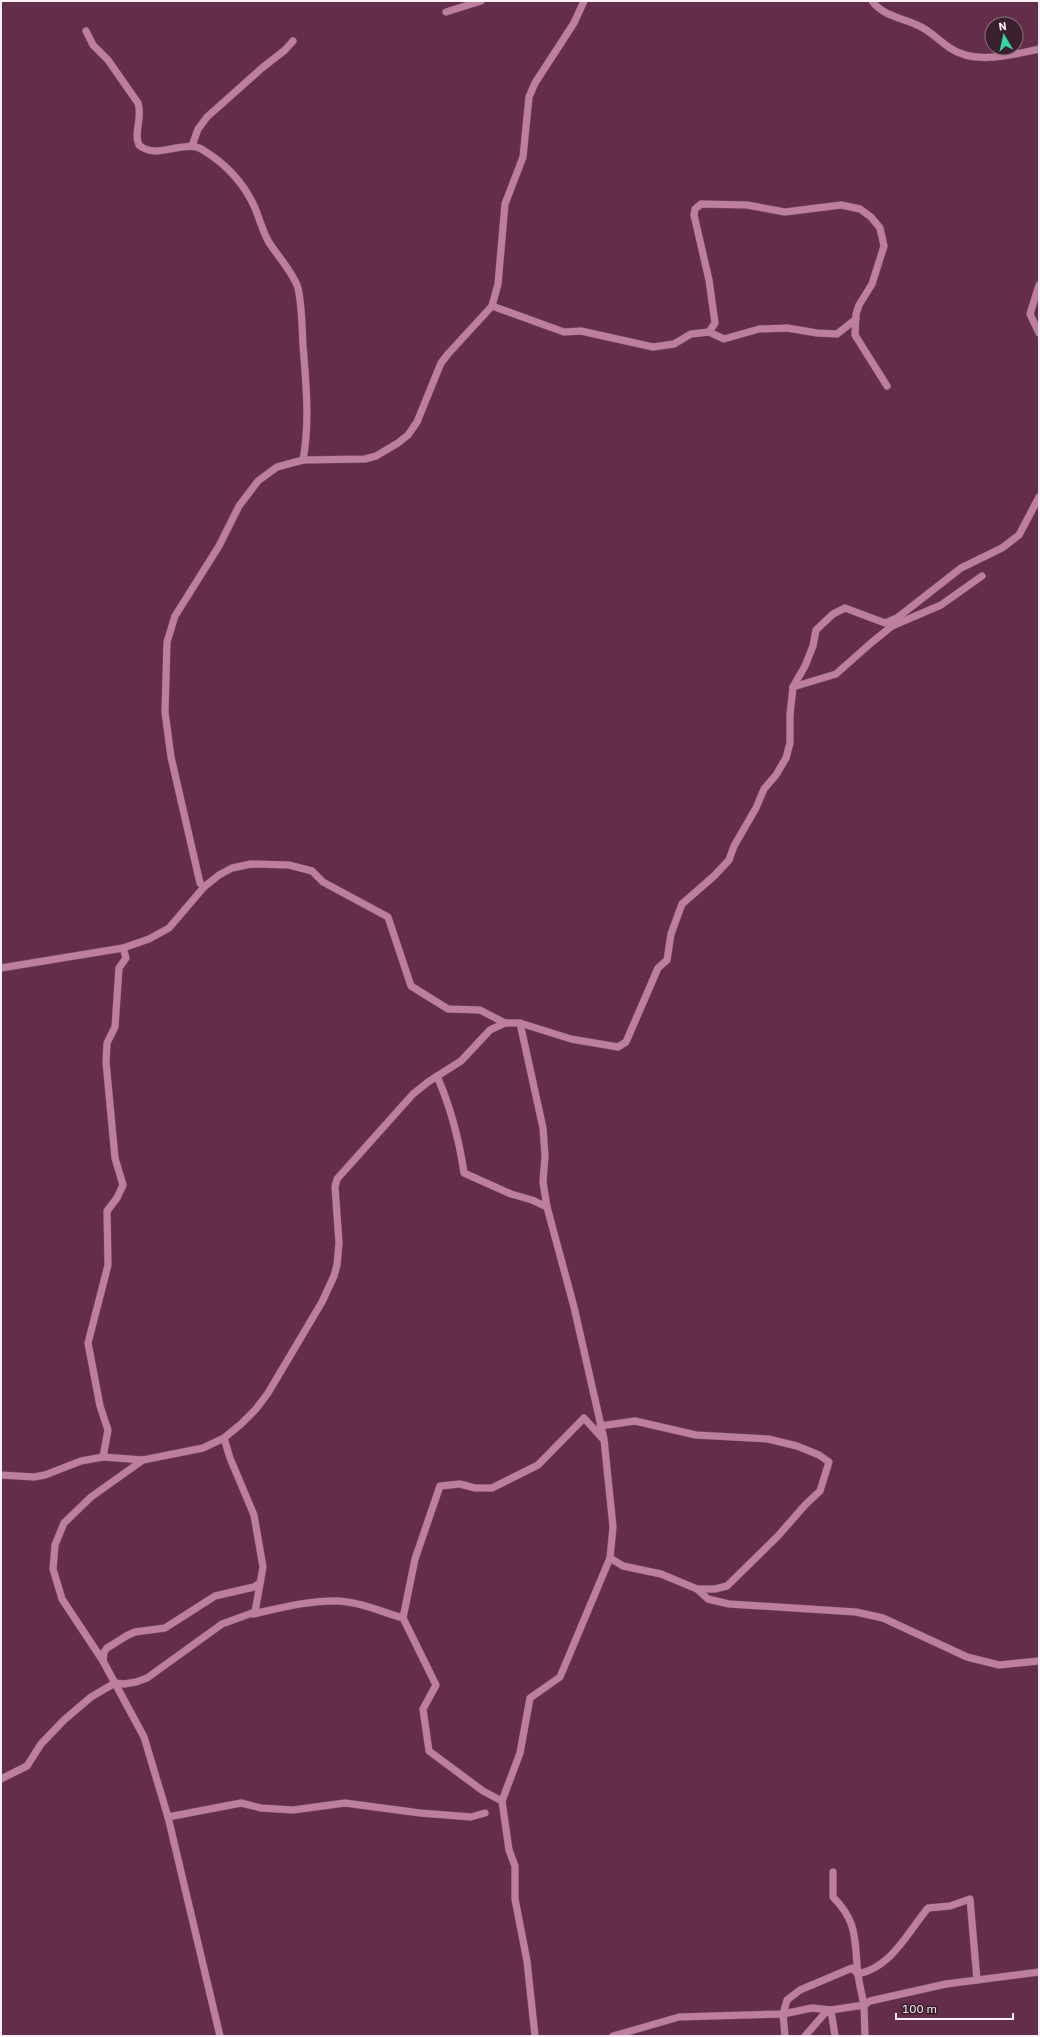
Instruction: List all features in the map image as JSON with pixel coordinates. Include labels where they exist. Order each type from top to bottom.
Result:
[{"type":"street","points":[[446,12],[481,1]]},
{"type":"street","points":[[204,887],[200,883],[168,734],[165,693],[167,642],[170,628],[175,616],[219,546],[239,506],[258,481],[277,467],[303,460],[365,459],[376,456],[398,443],[408,435],[417,422],[445,358],[492,306],[498,284],[505,204],[523,157],[529,97],[535,83],[574,23],[584,1]]},
{"type":"street","points":[[872,1],[882,11],[920,25],[949,47],[963,54],[980,57],[1012,55],[1039,49]]},
{"type":"street","points":[[86,31],[93,45],[108,60],[138,103],[141,111],[137,135],[139,145],[145,150],[155,151],[192,146],[202,149],[225,166],[243,186],[269,243],[297,286],[301,308],[307,400],[306,444],[303,460]]},
{"type":"street","points":[[192,146],[198,129],[207,116],[285,50],[293,41]]},
{"type":"street","points":[[709,332],[715,323],[715,316],[694,215],[695,209],[701,204],[747,206],[785,212],[840,205],[860,209],[876,222],[883,236],[884,246],[872,284],[859,305],[856,319],[856,339],[887,386]]},
{"type":"street","points":[[1039,285],[1030,314],[1039,333]]},
{"type":"street","points":[[492,306],[564,332],[581,331],[615,338],[641,346],[653,347],[674,344],[691,334],[709,332],[724,339],[759,329],[787,328],[817,333],[837,334],[856,319]]},
{"type":"street","points":[[1,1474],[24,1477],[45,1475],[81,1461],[103,1457],[143,1460],[203,1448],[224,1438],[256,1409],[268,1393],[322,1302],[337,1265],[338,1254],[335,1188],[337,1179],[413,1094],[437,1076],[461,1061],[490,1030],[505,1023],[520,1023],[571,1039],[618,1047],[626,1042],[658,968],[667,960],[671,934],[682,904],[714,876],[729,860],[734,846],[756,808],[764,789],[776,775],[786,758],[790,742],[790,715],[793,687],[805,666],[813,646],[816,630],[833,614],[844,608],[885,623],[897,618],[961,568],[1002,548],[1019,535],[1036,506],[1039,497]]},
{"type":"street","points":[[793,687],[836,674],[892,626],[941,605],[982,576]]},
{"type":"street","points":[[1,968],[123,948],[149,939],[169,928],[204,887],[226,871],[252,864],[289,865],[312,871],[323,882],[388,917],[411,986],[448,1009],[480,1010],[505,1023]]},
{"type":"street","points":[[103,1457],[108,1430],[100,1406],[88,1343],[108,1265],[108,1211],[118,1198],[123,1185],[115,1158],[106,1062],[107,1042],[115,1027],[119,968],[126,958],[123,948]]},
{"type":"street","points":[[520,1023],[543,1128],[545,1156],[543,1182],[547,1207],[574,1307],[604,1439],[613,1527],[610,1558],[560,1677],[530,1698],[520,1753],[502,1801],[509,1850],[515,1866],[515,1899],[527,1961],[535,2036]]},
{"type":"street","points":[[437,1076],[449,1103],[459,1140],[464,1173],[504,1192],[547,1207]]},
{"type":"street","points":[[502,1801],[483,1791],[429,1750],[424,1709],[436,1685],[403,1618],[415,1559],[440,1486],[460,1484],[475,1488],[492,1488],[538,1465],[584,1418],[604,1439]]},
{"type":"street","points":[[600,1426],[635,1421],[696,1435],[774,1440],[785,1442],[819,1455],[828,1462],[820,1491],[806,1504],[777,1537],[726,1586],[715,1589],[697,1589]]},
{"type":"street","points":[[224,1438],[230,1458],[254,1515],[264,1567],[256,1610],[253,1614]]},
{"type":"street","points":[[143,1460],[74,1512],[64,1523],[55,1545],[53,1569],[62,1599],[103,1661],[144,1736],[168,1817],[220,2036]]},
{"type":"street","points":[[610,1558],[623,1566],[661,1574],[697,1589],[708,1599],[729,1604],[856,1612],[883,1618],[967,1657],[999,1666],[1039,1661]]},
{"type":"street","points":[[103,1661],[104,1652],[107,1648],[128,1635],[135,1632],[165,1628],[215,1596],[254,1587],[260,1583]]},
{"type":"street","points":[[1,1779],[27,1766],[42,1744],[64,1720],[91,1697],[115,1683],[124,1684],[147,1678],[222,1624],[253,1614],[298,1605],[338,1601],[369,1607],[403,1618]]},
{"type":"street","points":[[168,1817],[241,1803],[261,1808],[293,1810],[345,1803],[420,1813],[471,1817],[485,1813]]},
{"type":"street","points":[[833,1872],[833,1897],[844,1908],[855,1932],[858,1974],[864,2005],[865,2036]]},
{"type":"street","points":[[858,1974],[871,1971],[889,1957],[909,1934],[914,1924],[928,1908],[950,1906],[970,1899],[977,1980]]},
{"type":"street","points":[[785,2036],[783,2014],[787,2000],[800,1990],[852,1968],[858,1974]]},
{"type":"street","points":[[613,2036],[678,2017],[783,2014],[812,2008],[831,2010],[864,2005],[877,1999],[932,1987],[1039,1972]]},
{"type":"street","points":[[805,2036],[825,2014],[831,2010]]},
{"type":"street","points":[[831,2010],[836,2036]]}]
